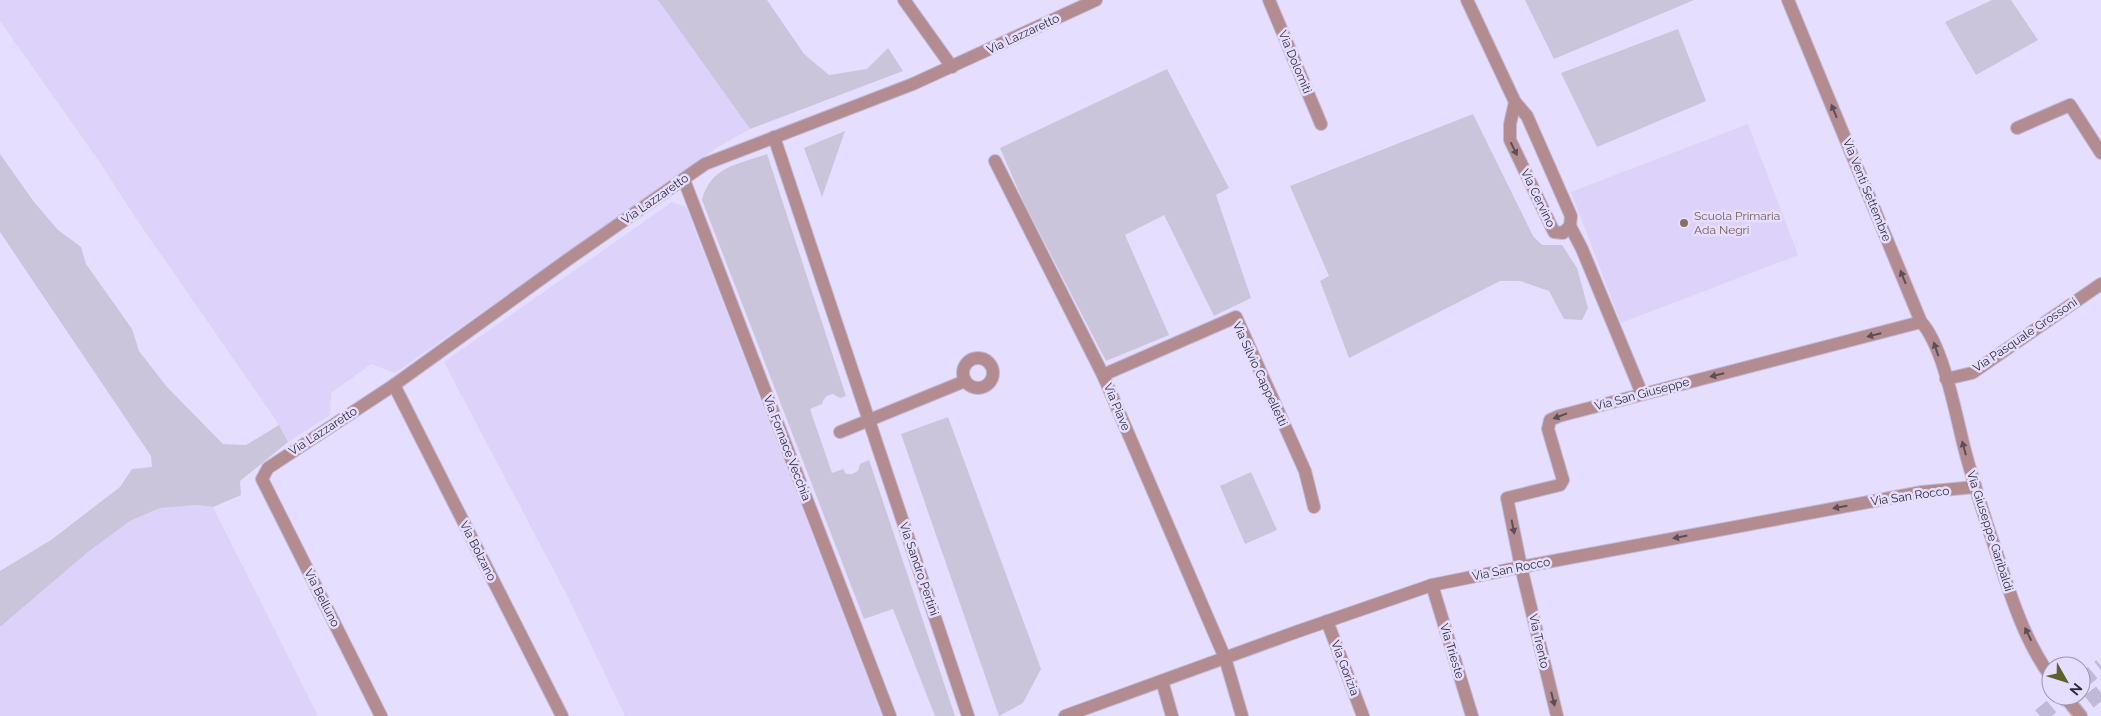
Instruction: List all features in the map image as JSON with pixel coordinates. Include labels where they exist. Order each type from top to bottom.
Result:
[{"type":"street","points":[[904,0],[952,67]]},
{"type":"street","name":"Via Lazzaretto","points":[[262,479],[268,468],[394,385],[570,258],[705,164],[913,84],[1096,0]]},
{"type":"street","name":"Via Dolomiti","points":[[1269,0],[1321,124]]},
{"type":"street","name":"Via Cervino","points":[[1467,0],[1515,102],[1527,116],[1571,216],[1570,226],[1563,233],[1554,232],[1510,140],[1510,124],[1515,102]]},
{"type":"street","name":"Via Venti Settembre","points":[[1788,0],[1921,322],[1930,331],[1946,379]]},
{"type":"street","points":[[2017,128],[2070,105],[2101,153]]},
{"type":"street","name":"Via Sandro Pertini","points":[[774,137],[968,716]]},
{"type":"street","name":"Via Piave","points":[[995,162],[1103,376],[1225,658],[1242,716]]},
{"type":"street","name":"Via Fornace Vecchia","points":[[684,180],[890,716]]},
{"type":"street","points":[[1570,226],[1582,249],[1642,394]]},
{"type":"street","name":"Via Pasquale Grossoni","points":[[1946,379],[1972,373],[2101,284]]},
{"type":"street","name":"Via Silvio Cappelletti","points":[[1103,376],[1236,317],[1305,471],[1314,507]]},
{"type":"street","name":"Via San Giuseppe","points":[[1521,567],[1507,498],[1560,485],[1563,480],[1548,429],[1550,420],[1642,394],[1921,322]]},
{"type":"street","name":"Via Giuseppe Garibaldi","points":[[1946,379],[1975,487],[2014,606],[2041,662]]},
{"type":"street","points":[[840,432],[870,422],[964,381]]},
{"type":"street","name":"Via Bolzano","points":[[394,385],[562,716]]},
{"type":"street","name":"Via Belluno","points":[[262,479],[381,716]]},
{"type":"street","name":"Via San Rocco","points":[[1065,716],[1432,585],[1913,494],[1975,487]]},
{"type":"street","name":"Via Trento","points":[[1521,567],[1557,716]]},
{"type":"street","name":"Via Trieste","points":[[1432,585],[1472,716]]},
{"type":"street","name":"Via Gorizia","points":[[1327,621],[1363,716]]},
{"type":"street","points":[[1162,681],[1172,716]]},
{"type":"street","points":[[2072,706],[2081,716]]},
{"type":"shaded area","points":[[0,0],[658,0],[750,129],[718,147],[395,373],[371,364],[331,393],[330,415],[288,442],[275,419],[135,217],[99,161],[0,21]]},
{"type":"shaded area","points":[[658,0],[767,0],[804,54],[829,75],[867,69],[888,48],[903,71],[750,129]]},
{"type":"shaded area","points":[[1525,0],[1694,0],[1554,59]]},
{"type":"shaded area","points":[[1992,0],[2011,0],[2038,40],[1976,75],[1945,22]]},
{"type":"shaded area","points":[[1678,29],[1706,101],[1597,147],[1561,73]]},
{"type":"shaded area","points":[[1167,69],[1229,188],[1216,195],[1251,298],[1214,316],[1164,215],[1125,235],[1169,335],[1106,361],[1024,203],[1000,148]]},
{"type":"shaded area","points":[[1473,114],[1533,236],[1542,245],[1562,245],[1577,268],[1588,308],[1582,320],[1564,319],[1549,291],[1520,281],[1500,281],[1349,358],[1320,281],[1329,276],[1290,186]]},
{"type":"shaded area","name":"Scuola Primaria Ada Negri","points":[[1748,124],[1798,255],[1621,323],[1571,192]]},
{"type":"shaded area","points":[[845,131],[822,197],[804,148]]},
{"type":"shaded area","points":[[0,154],[34,202],[58,230],[81,247],[86,264],[132,329],[139,351],[167,387],[223,444],[246,445],[279,425],[288,442],[240,481],[241,495],[213,507],[197,505],[160,508],[130,521],[88,552],[0,627],[0,571],[51,540],[120,487],[132,469],[152,467],[151,456],[0,232]]},
{"type":"shaded area","points":[[767,154],[846,396],[840,398],[833,394],[829,395],[822,404],[810,409],[832,473],[843,469],[846,474],[852,474],[858,471],[860,464],[869,460],[955,716],[935,716],[893,609],[864,619],[702,200],[706,189],[719,173],[736,164]]},
{"type":"shaded area","points":[[672,202],[686,207],[882,716],[625,716],[570,601],[444,362]]},
{"type":"shaded area","points":[[948,417],[1041,669],[1023,703],[999,716],[901,434]]},
{"type":"shaded area","points":[[1251,472],[1277,530],[1245,544],[1220,486]]},
{"type":"shaded area","points":[[197,505],[213,507],[318,716],[0,716],[0,627],[88,552],[130,521],[160,508]]},
{"type":"tunnel","points":[[2091,674],[2101,666]]},
{"type":"tunnel","points":[[2071,716],[2101,692]]},
{"type":"tunnel","points":[[2040,716],[2052,706]]},
{"type":"place","name":"Scuola Primaria Ada Negri","points":[[1684,223]]}]
